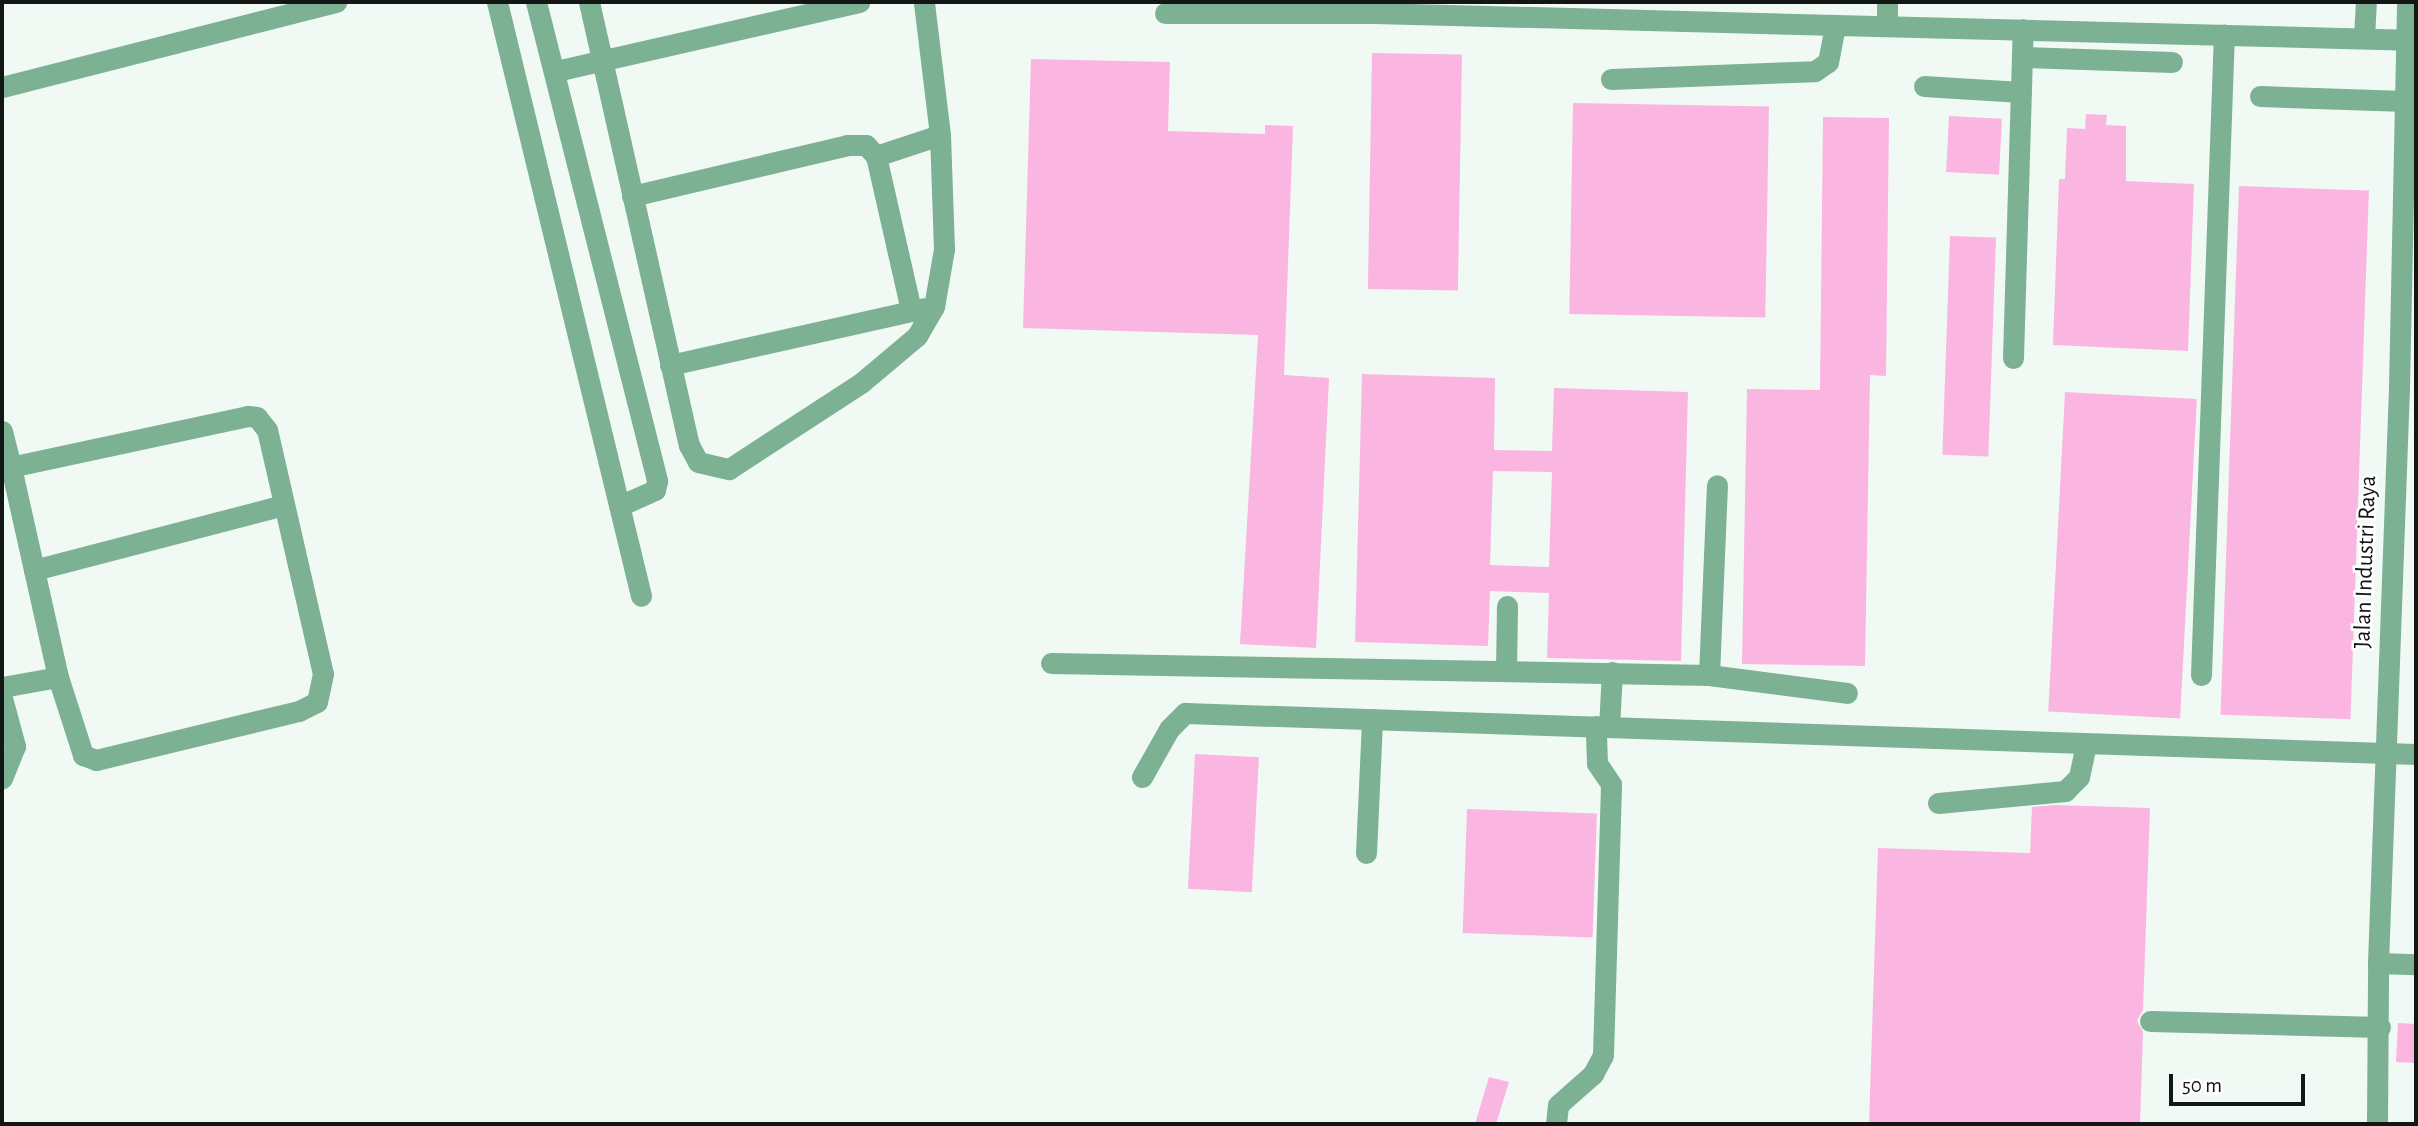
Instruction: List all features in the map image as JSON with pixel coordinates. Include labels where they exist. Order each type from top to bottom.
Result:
[{"type":"street","points":[[2,87],[336,2]]},
{"type":"street","points":[[497,2],[641,596]]},
{"type":"street","points":[[536,2],[556,72],[657,481],[655,490],[619,506]]},
{"type":"street","points":[[589,2],[689,445],[698,463],[729,469],[861,383],[917,336],[934,307],[944,249],[940,135],[924,2]]},
{"type":"street","points":[[556,72],[859,2]]},
{"type":"street","points":[[1887,2],[1887,26]]},
{"type":"street","points":[[2364,38],[2366,2]]},
{"type":"street","name":"Jalan Industri Raya","points":[[2377,1124],[2380,1027],[2378,963],[2404,101],[2411,39],[2407,2]]},
{"type":"street","points":[[1165,13],[1373,7],[1669,11],[1835,25],[2411,39]]},
{"type":"street","points":[[1611,79],[1815,71],[1828,62],[1835,25]]},
{"type":"street","points":[[2013,358],[2023,29]]},
{"type":"street","points":[[2201,675],[2224,34]]},
{"type":"street","points":[[2022,57],[2172,62]]},
{"type":"street","points":[[1924,86],[2021,92]]},
{"type":"street","points":[[2260,96],[2404,101]]},
{"type":"street","points":[[876,156],[940,135]]},
{"type":"street","points":[[632,196],[847,145],[866,145],[876,156],[911,310]]},
{"type":"street","points":[[670,365],[934,307]]},
{"type":"street","points":[[2,431],[6,468],[34,570],[58,677],[77,746],[83,755],[96,760],[299,711],[317,702],[323,674],[267,430],[257,417],[6,468]]},
{"type":"street","points":[[1709,675],[1717,485]]},
{"type":"street","points":[[34,570],[283,505]]},
{"type":"street","points":[[1506,670],[1507,606]]},
{"type":"street","points":[[1051,663],[1709,675],[1847,693]]},
{"type":"street","points":[[1556,1124],[1558,1105],[1593,1074],[1603,1055],[1611,783],[1597,763],[1612,672]]},
{"type":"street","points":[[2,687],[58,677]]},
{"type":"street","points":[[2,698],[15,747],[2,779]]},
{"type":"street","points":[[1142,777],[1169,729],[1185,713],[2416,754]]},
{"type":"street","points":[[1366,853],[1372,719]]},
{"type":"street","points":[[1937,803],[2065,791],[2079,777],[2086,744]]},
{"type":"street","points":[[2378,963],[2416,964]]},
{"type":"street","points":[[2150,1021],[2380,1027]]},
{"type":"building","points":[[1372,53],[1462,55],[1458,291],[1368,289]]},
{"type":"building","points":[[1031,59],[1170,62],[1168,131],[1265,134],[1265,125],[1293,126],[1284,375],[1329,378],[1316,648],[1240,644],[1258,335],[1023,328]]},
{"type":"building","points":[[1573,103],[1769,106],[1765,317],[1569,314]]},
{"type":"building","points":[[2086,114],[2107,115],[2106,125],[2126,126],[2126,181],[2194,184],[2188,351],[2053,345],[2059,179],[2065,179],[2067,128],[2085,129]]},
{"type":"building","points":[[1949,116],[2002,119],[1999,175],[1946,172]]},
{"type":"building","points":[[1823,117],[1889,118],[1886,376],[1870,375],[1865,666],[1742,664],[1747,389],[1820,390]]},
{"type":"building","points":[[2239,186],[2369,191],[2350,719],[2221,715]]},
{"type":"building","points":[[1950,236],[1996,238],[1988,456],[1942,455]]},
{"type":"building","points":[[1362,374],[1495,378],[1494,450],[1552,451],[1554,388],[1688,392],[1681,661],[1547,658],[1549,593],[1490,591],[1488,646],[1355,642]],"holes":[[[1493,471],[1552,472],[1549,567],[1490,565]]]},
{"type":"building","points":[[2065,392],[2197,399],[2180,718],[2048,712]]},
{"type":"building","points":[[1195,754],[1259,757],[1252,892],[1188,889]]},
{"type":"building","points":[[2054,805],[2150,808],[2143,1010],[2137,1021],[2143,1032],[2140,1124],[1869,1124],[1878,848],[2030,853],[2032,807]]},
{"type":"building","points":[[1467,809],[1597,814],[1593,937],[1463,933]]},
{"type":"building","points":[[2398,1023],[2416,1024],[2414,1063],[2396,1062]]},
{"type":"building","points":[[1489,1077],[1509,1082],[1496,1124],[1475,1124]]}]
